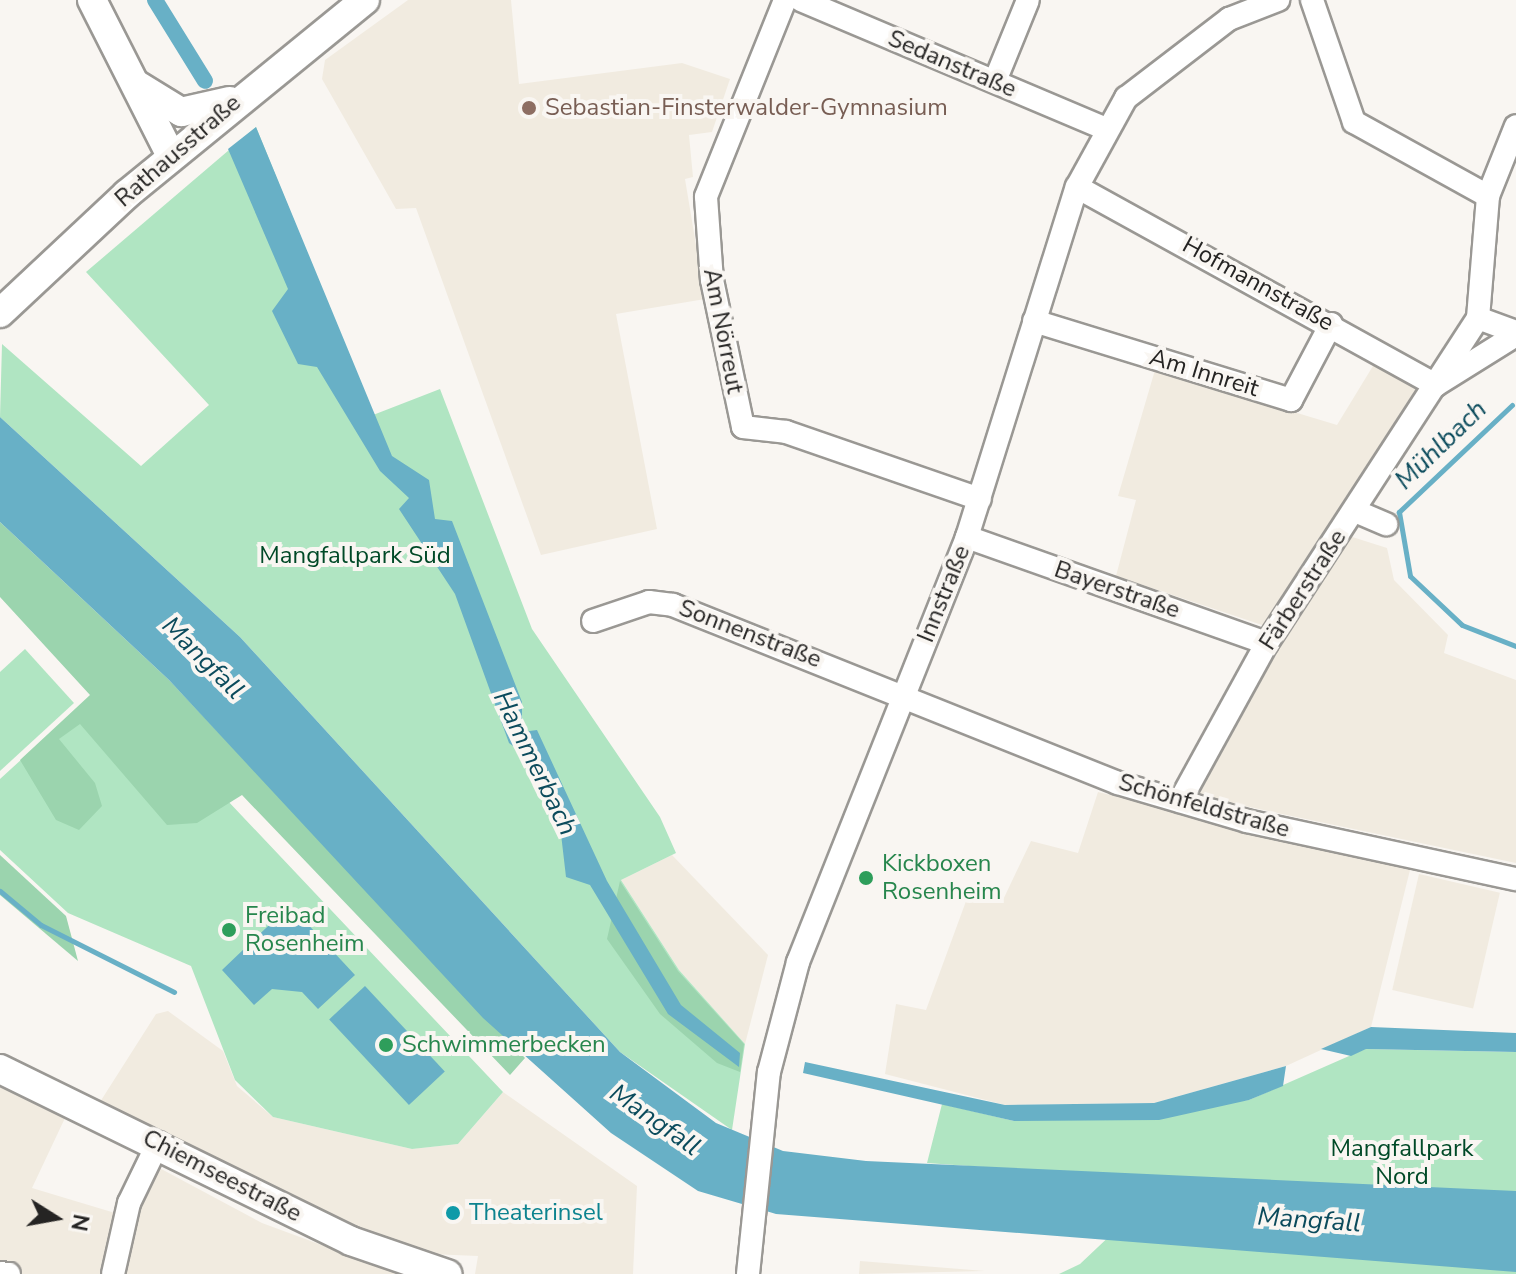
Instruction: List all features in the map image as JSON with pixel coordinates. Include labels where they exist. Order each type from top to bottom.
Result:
[{"type":"main road","points":[[92,0],[171,156]]},
{"type":"main road","name":"Rathausstraße","points":[[0,313],[171,156],[241,96],[365,0]]},
{"type":"main road","points":[[133,82],[181,112],[241,96]]},
{"type":"main road","name":"Chiemseestraße","points":[[0,1069],[158,1143],[351,1241],[447,1274]]},
{"type":"street","name":"Am Nörreut","points":[[785,0],[706,197],[712,280],[743,427],[786,432],[980,499]]},
{"type":"street","name":"Sedanstraße","points":[[801,0],[1104,128]]},
{"type":"street","points":[[995,81],[1028,0]]},
{"type":"street","name":"Innstraße","points":[[748,1274],[769,1072],[802,947],[967,537],[1077,187],[1104,128],[1126,98],[1218,27],[1278,0]]},
{"type":"street","points":[[1312,0],[1354,122],[1488,196]]},
{"type":"street","name":"Färberstraße","points":[[1180,801],[1267,643],[1478,318],[1488,196],[1516,126]]},
{"type":"street","name":"Hofmannstraße","points":[[1077,187],[1331,324],[1436,385]]},
{"type":"street","name":"Färberstraße","points":[[1478,318],[1516,334]]},
{"type":"street","name":"Am Innreit","points":[[1034,321],[1291,400],[1331,324]]},
{"type":"street","name":"Färberstraße","points":[[1436,385],[1516,334]]},
{"type":"street","points":[[1355,511],[1386,524]]},
{"type":"street","name":"Bayerstraße","points":[[967,537],[1267,643]]},
{"type":"street","name":"Sonnenstraße","points":[[593,621],[661,602],[905,694]]},
{"type":"street","name":"Schönfeldstraße","points":[[905,694],[1118,783],[1180,801],[1516,879]]},
{"type":"street","points":[[113,1274],[129,1203],[158,1143]]},
{"type":"street","points":[[0,1273],[9,1274]]},
{"type":"shaded area","points":[[408,0],[511,0],[519,84],[682,63],[730,79],[712,132],[689,135],[693,177],[685,179],[705,299],[616,314],[657,529],[541,555],[416,208],[396,209],[322,79],[325,60]]},
{"type":"shaded area","points":[[1376,361],[1422,388],[1265,626],[1116,576],[1136,500],[1118,496],[1155,370],[1337,425]]},
{"type":"shaded area","points":[[1346,535],[1387,548],[1394,580],[1448,635],[1444,653],[1516,680],[1516,863],[1187,794]]},
{"type":"shaded area","points":[[1098,792],[1411,866],[1371,1027],[1286,1066],[1154,1103],[1005,1105],[885,1074],[896,1004],[926,1010],[969,893],[1002,902],[1031,841],[1078,853]]},
{"type":"shaded area","points":[[672,855],[768,955],[745,1044],[679,970],[621,880]]},
{"type":"shaded area","points":[[1419,874],[1500,893],[1473,1009],[1392,990]]},
{"type":"shaded area","points":[[168,1011],[223,1051],[237,1086],[273,1117],[412,1149],[458,1144],[503,1092],[637,1186],[633,1274],[475,1274],[478,1256],[406,1253],[100,1102],[156,1014]]},
{"type":"shaded area","points":[[0,1084],[65,1118],[32,1188],[125,1216],[150,1163],[262,1223],[400,1274],[0,1274]]},
{"type":"shaded area","points":[[860,1261],[985,1271],[859,1274]]},
{"type":"green space","name":"Mangfallpark Süd","points":[[256,127],[373,415],[440,389],[532,629],[660,817],[676,853],[621,880],[679,970],[745,1044],[732,1130],[620,1052],[240,637],[0,417],[2,344],[141,466],[209,405],[86,272]]},
{"type":"green space","points":[[0,522],[169,680],[525,1058],[510,1075],[242,795],[197,823],[167,825],[80,724],[59,739],[95,783],[102,806],[79,830],[56,820],[20,760],[90,695],[0,597]]},
{"type":"green space","points":[[25,649],[74,703],[0,771],[0,672]]},
{"type":"green space","name":"Freibad Rosenheim","points":[[91,696],[226,799],[503,1092],[458,1144],[412,1149],[273,1117],[235,1080],[191,966],[68,913],[0,850],[0,779]]},
{"type":"green space","points":[[0,855],[66,916],[78,961],[0,895]]},
{"type":"green space","points":[[620,881],[678,971],[744,1044],[740,1072],[717,1063],[660,1014],[607,939]]},
{"type":"green space","name":"Mangfallpark Nord","points":[[1365,1049],[1516,1052],[1516,1274],[1059,1274],[1080,1264],[1169,1180],[927,1163],[942,1104],[1014,1121],[1249,1100]]},
{"type":"water","points":[[256,127],[392,456],[429,480],[435,519],[452,521],[522,702],[522,732],[537,730],[607,881],[681,1005],[740,1053],[739,1067],[668,1014],[590,885],[566,877],[561,834],[531,760],[509,743],[455,594],[399,509],[409,498],[380,471],[317,367],[298,364],[272,311],[288,289],[228,149]]},
{"type":"water","name":"Mangfall","points":[[0,417],[240,637],[620,1052],[716,1123],[783,1151],[866,1161],[1516,1191],[1516,1272],[776,1214],[698,1191],[611,1133],[483,1018],[169,680],[0,522]]},
{"type":"water","points":[[290,905],[355,975],[318,1009],[302,992],[272,989],[254,1005],[222,970]]},
{"type":"water","name":"Schwimmerbecken","points":[[365,986],[445,1072],[409,1105],[329,1019]]},
{"type":"water","points":[[1371,1027],[1516,1033],[1516,1052],[1366,1049],[1351,1056],[1321,1049]]},
{"type":"water","points":[[805,1062],[1005,1105],[1154,1103],[1286,1066],[1283,1086],[1249,1100],[1159,1120],[1014,1121],[803,1073]]},
{"type":"waterway","name":"Hammerbach","points":[[155,0],[205,81]]},
{"type":"waterway","name":"Mühlbach","points":[[1512,405],[1399,512],[1410,576],[1462,625],[1516,646]]},
{"type":"waterway","points":[[0,891],[41,925],[174,992]]},
{"type":"place","name":"Sebastian-Finsterwalder-Gymnasium","points":[[529,108]]},
{"type":"place","name":"Kickboxen Rosenheim","points":[[866,878]]},
{"type":"place","name":"Freibad Rosenheim","points":[[229,930]]},
{"type":"place","name":"Schwimmerbecken","points":[[386,1045]]},
{"type":"place","name":"Theaterinsel","points":[[453,1213]]}]
